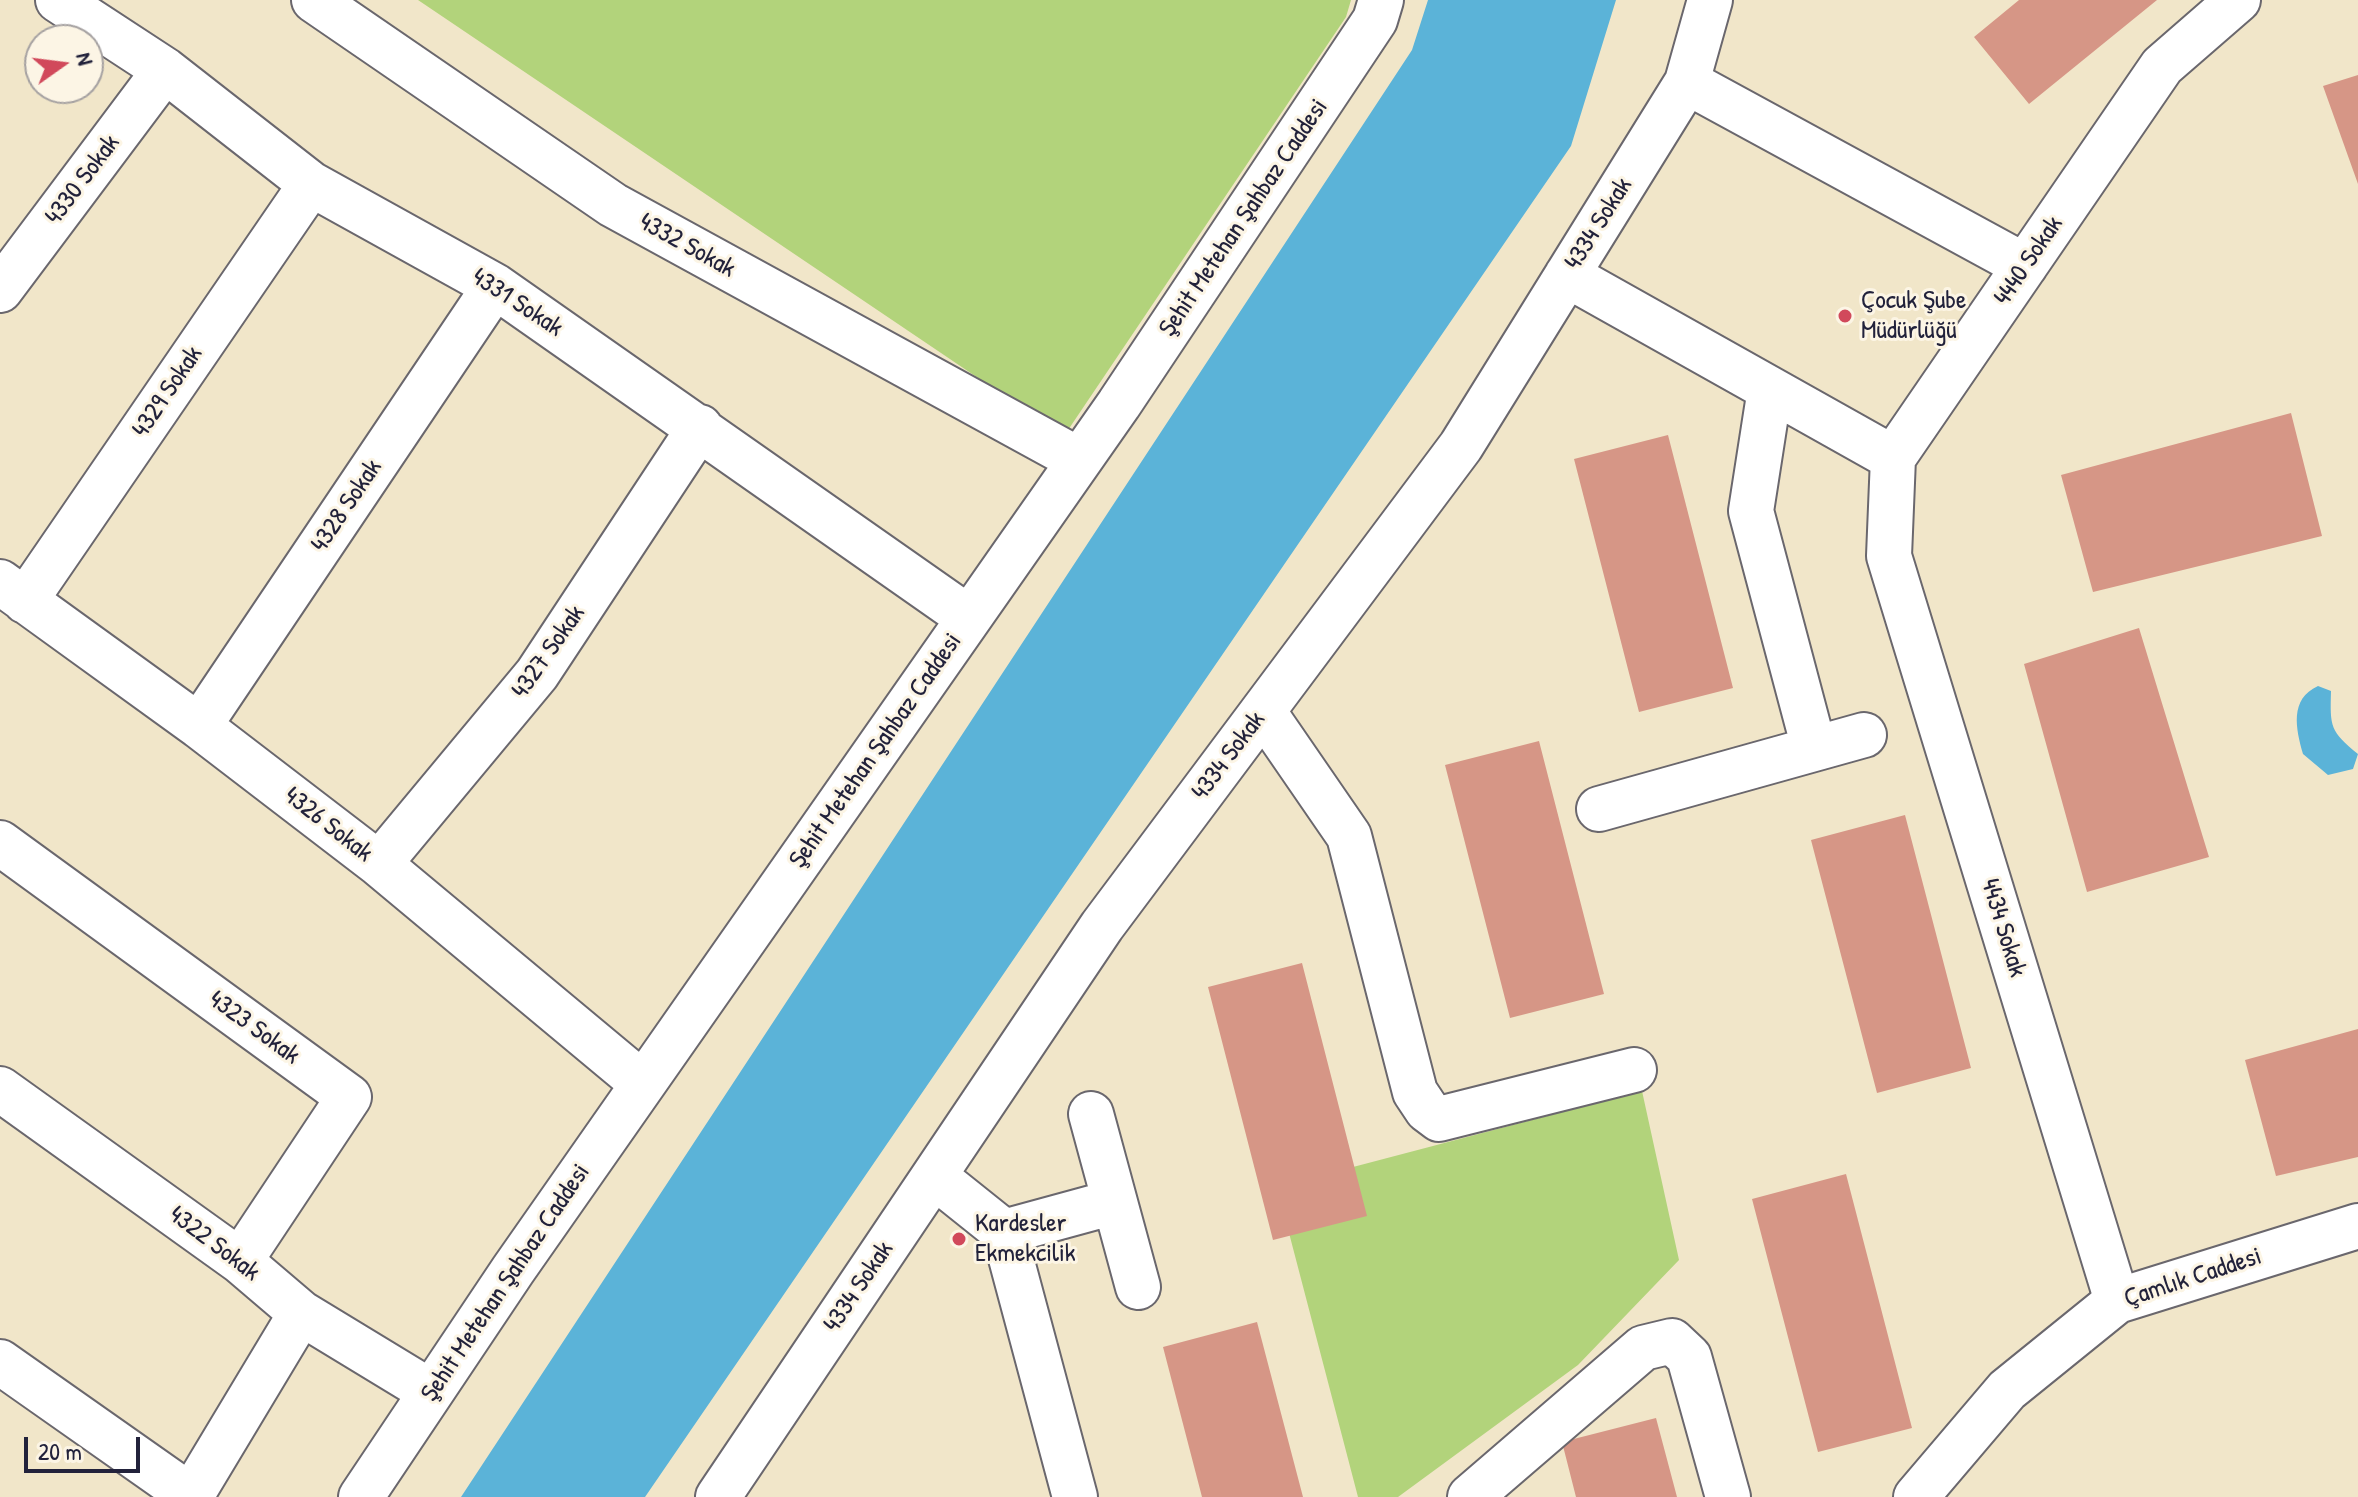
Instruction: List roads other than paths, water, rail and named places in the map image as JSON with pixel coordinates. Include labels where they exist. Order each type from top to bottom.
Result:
[{"type":"street","name":"4331 Sokak","points":[[58,0],[165,70],[311,184],[495,286],[969,618]]},
{"type":"street","name":"4332 Sokak","points":[[314,0],[613,205],[1079,460]]},
{"type":"street","name":"Şehit Metehan Şahbaz Caddesi","points":[[361,1497],[643,1084],[1079,460],[1375,20],[1381,0]]},
{"type":"street","name":"4334 Sokak","points":[[718,1497],[1102,926],[1461,446],[1687,82],[1710,0]]},
{"type":"street","name":"4440 Sokak","points":[[1893,458],[2162,66],[2238,0]]},
{"type":"street","name":"4330 Sokak","points":[[0,290],[165,70]]},
{"type":"street","points":[[1687,82],[2025,266]]},
{"type":"street","name":"4329 Sokak","points":[[13,591],[311,184]]},
{"type":"street","points":[[1567,275],[1893,458]]},
{"type":"street","name":"4328 Sokak","points":[[199,726],[495,286]]},
{"type":"street","points":[[1770,389],[1751,511],[1814,748]]},
{"type":"street","name":"4327 Sokak","points":[[379,864],[537,674],[700,427]]},
{"type":"street","name":"4434 Sokak","points":[[1893,458],[1889,556],[2117,1301]]},
{"type":"street","name":"4326 Sokak","points":[[13,591],[199,726],[379,864],[643,1084]]},
{"type":"street","points":[[1263,711],[1349,836],[1415,1092],[1427,1110],[1439,1119],[1634,1070]]},
{"type":"street","points":[[1599,809],[1864,735]]},
{"type":"street","name":"4323 Sokak","points":[[0,843],[349,1097],[240,1261]]},
{"type":"street","name":"4322 Sokak","points":[[0,1089],[240,1261],[301,1313],[431,1392]]},
{"type":"street","points":[[1091,1114],[1138,1287]]},
{"type":"street","points":[[934,1176],[1004,1232],[1075,1497]]},
{"type":"street","points":[[1004,1232],[1114,1202]]},
{"type":"street","name":"Çamlık Caddesi","points":[[1916,1497],[2007,1390],[2117,1301],[2358,1226]]},
{"type":"street","points":[[0,1362],[176,1492],[301,1313]]},
{"type":"street","points":[[1470,1497],[1643,1348],[1672,1341],[1689,1357],[1728,1497]]},
{"type":"water","points":[[1428,0],[1616,0],[1571,146],[645,1497],[461,1497],[1412,50]]},
{"type":"water","points":[[2318,686],[2331,691],[2334,727],[2342,740],[2358,754],[2353,769],[2328,775],[2303,754],[2297,716],[2302,699]]},
{"type":"place","name":"Çocuk Şube Müdürlüğü","points":[[1845,316]]},
{"type":"place","name":"Kardesler Ekmekcilik","points":[[959,1239]]}]
